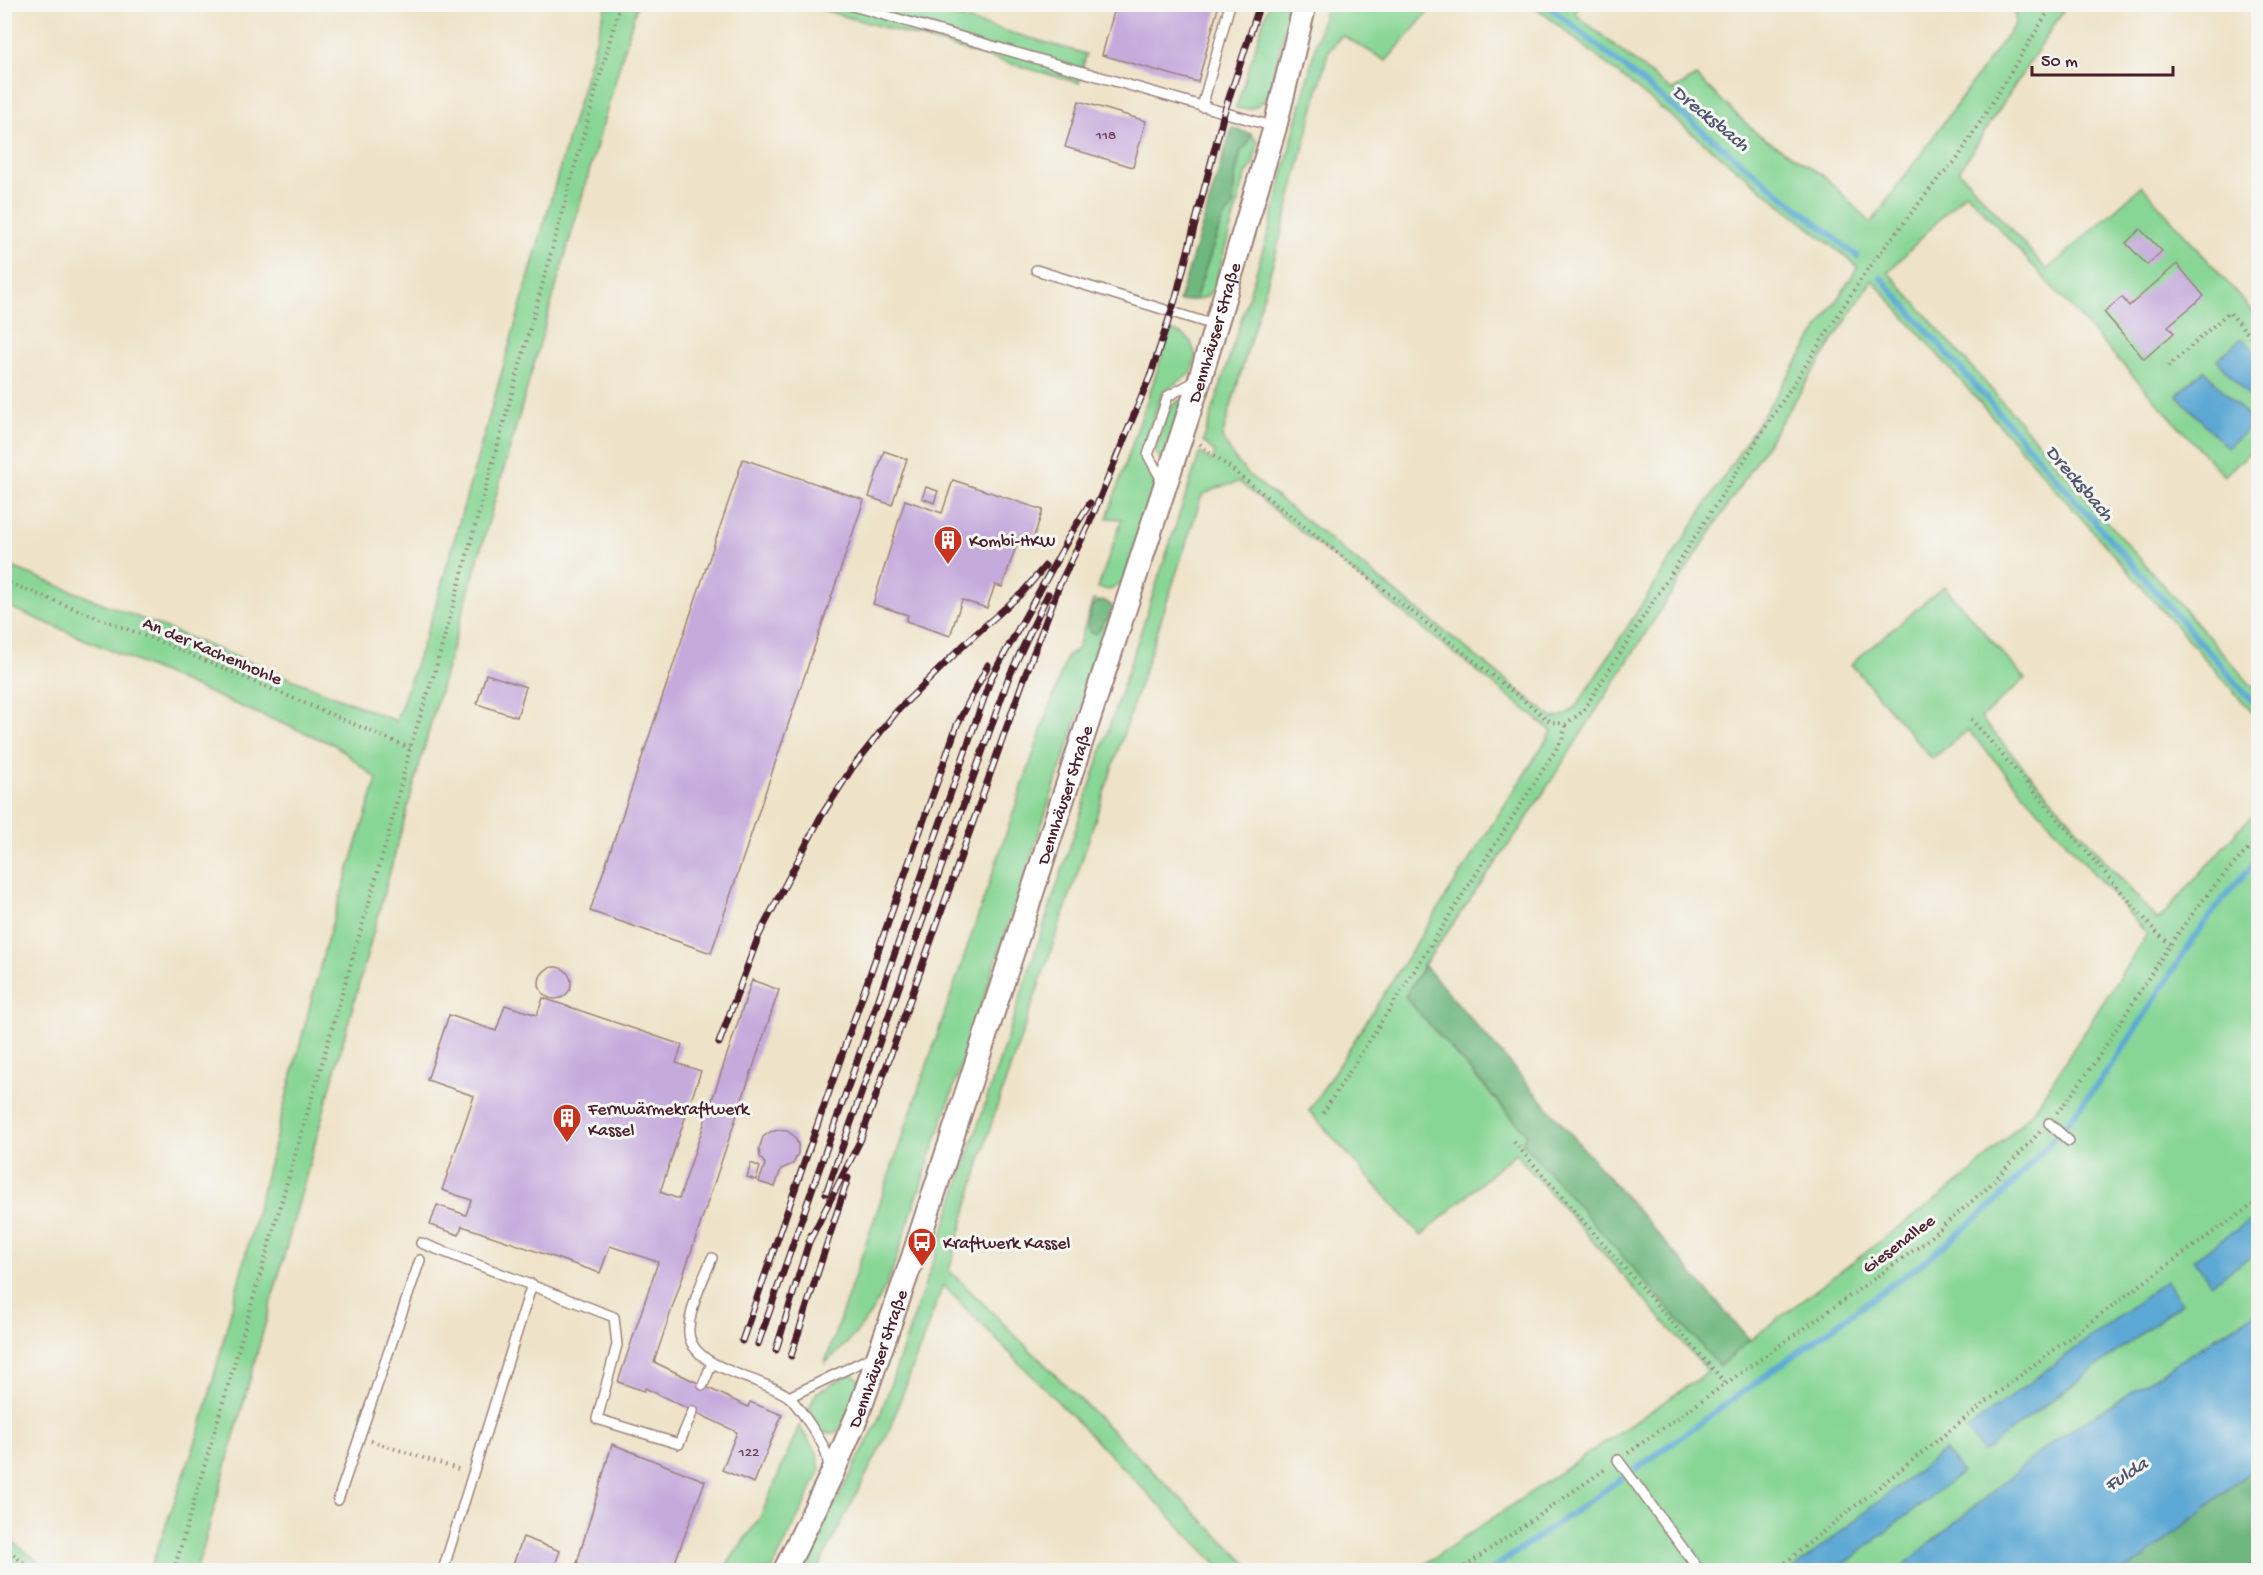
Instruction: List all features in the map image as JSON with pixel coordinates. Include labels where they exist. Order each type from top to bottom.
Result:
[{"type":"street","name":"Dennhäuser Straße","points":[[785,1570],[831,1476],[858,1414],[881,1352],[1200,379],[1275,128],[1305,4]]},
{"type":"lane","points":[[846,4],[1275,128]]},
{"type":"lane","points":[[1202,107],[1230,4]]},
{"type":"lane","points":[[1036,270],[1216,326]]},
{"type":"lane","points":[[1165,486],[1148,455],[1168,396],[1200,379]]},
{"type":"lane","points":[[2049,1123],[2069,1141]]},
{"type":"lane","points":[[421,1243],[615,1317],[617,1345],[597,1419],[679,1444],[693,1411]]},
{"type":"lane","points":[[712,1258],[696,1298],[688,1330],[696,1352],[712,1363],[789,1397],[824,1448],[831,1476]]},
{"type":"lane","points":[[338,1500],[420,1260]]},
{"type":"lane","points":[[443,1570],[532,1284]]},
{"type":"lane","points":[[789,1397],[881,1352]]},
{"type":"lane","points":[[703,1385],[712,1363]]},
{"type":"lane","points":[[1618,1460],[1699,1570]]},
{"type":"path","points":[[174,1570],[387,840],[410,748],[435,671],[620,4]]},
{"type":"path","points":[[1323,1113],[1562,740],[1566,724],[1582,712],[1867,270],[1941,175],[1956,160],[2054,4]]},
{"type":"path","points":[[2168,367],[2229,312],[2259,345]]},
{"type":"path","points":[[1183,431],[1551,722],[1566,724]]},
{"type":"path","name":"An der Kachenhohle","points":[[4,581],[168,645],[410,748]]},
{"type":"path","points":[[1971,720],[2170,945]]},
{"type":"path","name":"Giesenallee","points":[[1460,1570],[1920,1246],[1987,1188],[2049,1123],[2077,1089],[2170,945],[2208,894],[2237,860],[2259,840]]},
{"type":"path","points":[[1514,1142],[1726,1384]]},
{"type":"path","points":[[1776,1570],[1962,1421],[2176,1258],[2259,1201]]},
{"type":"path","points":[[359,1437],[473,1474]]},
{"type":"path","points":[[4,1547],[33,1570]]},
{"type":"green space","points":[[1269,4],[1290,5],[1269,96],[1254,107],[1236,108]]},
{"type":"green space","points":[[606,5],[637,5],[436,705],[203,1549],[196,1570],[150,1570],[201,1427],[327,940],[377,779],[335,745],[5,605],[5,564],[396,721],[434,611]]},
{"type":"green space","points":[[805,5],[914,5],[1086,54],[1079,83]]},
{"type":"green space","points":[[1326,5],[1434,5],[1386,61],[1342,35],[1328,52],[1280,239],[1222,437],[1234,458],[1249,475],[1553,718],[1566,715],[1578,704],[1858,267],[1533,5],[1581,5],[1574,13],[1672,91],[1696,76],[1756,133],[1823,175],[1871,223],[2015,24],[2015,5],[2067,5],[1959,171],[2047,270],[2142,186],[2258,317],[2258,445],[2224,476],[1966,192],[1888,272],[2258,693],[2258,719],[1872,280],[1524,823],[1424,965],[1405,997],[1527,1135],[1523,1142],[1720,1366],[1750,1340],[1972,1172],[2035,1109],[2147,934],[1968,730],[1932,759],[1851,664],[1944,586],[2025,679],[1981,718],[2158,921],[2241,827],[2258,811],[2258,1311],[2051,1443],[1898,1570],[1416,1570],[1708,1372],[1515,1153],[1421,1236],[1309,1111],[1552,731],[1239,482],[1202,495],[1077,875],[993,1118],[949,1270],[1253,1570],[1223,1570],[943,1285],[889,1431],[817,1570],[801,1570],[878,1421],[934,1259],[1200,452],[1212,461],[1215,452],[1203,442],[1268,234]]},
{"type":"green space","points":[[1232,128],[1251,134],[1248,144],[1241,151],[1234,180],[1233,207],[1222,220],[1195,300],[1179,301]]},
{"type":"green space","points":[[1251,134],[1258,143],[1253,164],[1245,177],[1214,288],[1206,297],[1195,300],[1222,220],[1233,207],[1234,180],[1241,151],[1248,144]]},
{"type":"green space","points":[[1171,330],[1185,336],[1191,342],[1196,356],[1191,373],[1162,393],[1142,456],[1155,484],[1124,581],[1110,590],[1098,588],[1122,519],[1107,518]]},
{"type":"green space","points":[[1182,401],[1163,464],[1155,451],[1169,407]]},
{"type":"green space","points":[[1093,600],[1106,603],[1113,612],[891,1274],[864,1323],[825,1363],[1067,656],[1077,650]]},
{"type":"green space","points":[[1103,600],[1111,605],[1115,612],[1113,619],[1105,620],[1097,633],[1091,633],[1089,616],[1092,606]]},
{"type":"green space","points":[[1424,965],[1750,1340],[1719,1366],[1522,1142],[1527,1134],[1405,997]]},
{"type":"green space","points":[[851,1373],[860,1380],[842,1428],[834,1433],[821,1432],[809,1410],[816,1393]]},
{"type":"green space","points":[[799,1426],[817,1453],[820,1472],[772,1570],[723,1570],[761,1516]]},
{"type":"green space","points":[[2258,1465],[2258,1570],[2125,1570],[2144,1558]]},
{"type":"green space","points":[[4,1535],[49,1570],[14,1570],[5,1563]]},
{"type":"water","points":[[2242,338],[2258,356],[2258,407],[2217,360]]},
{"type":"water","points":[[2204,370],[2254,423],[2227,448],[2177,395]]},
{"type":"water","points":[[2258,1215],[2258,1252],[2211,1284],[2194,1259]]},
{"type":"water","points":[[2166,1281],[2182,1303],[1983,1452],[1966,1430]]},
{"type":"water","name":"Fulda","points":[[2258,1311],[2258,1465],[2144,1558],[2125,1570],[1898,1570],[2051,1443]]},
{"type":"water","points":[[1944,1450],[1962,1472],[1837,1570],[1792,1570]]},
{"type":"building","points":[[1116,4],[1219,4],[1198,82],[1102,55]]},
{"type":"building","points":[[1079,101],[1146,121],[1133,167],[1065,147]]},
{"type":"building","points":[[2140,229],[2162,251],[2147,265],[2126,243]]},
{"type":"building","points":[[2177,264],[2204,296],[2168,326],[2174,333],[2144,359],[2104,312],[2122,297],[2129,306]]},
{"type":"building","points":[[884,451],[907,459],[892,505],[869,497]]},
{"type":"building","points":[[743,459],[864,500],[711,953],[590,911]]},
{"type":"building","name":"Kombi-HKW","points":[[953,480],[1043,510],[1033,539],[1020,535],[1002,587],[995,585],[987,608],[962,600],[950,636],[906,621],[908,615],[873,604],[905,500],[942,513]]},
{"type":"building","points":[[926,487],[938,491],[934,503],[922,498]]},
{"type":"building","points":[[486,674],[526,687],[517,717],[477,704]]},
{"type":"building","points":[[555,967],[566,972],[571,983],[566,994],[555,999],[544,994],[539,983],[544,972]]},
{"type":"building","name":"Fernwärmekraftwerk Kassel","points":[[752,980],[779,990],[654,1362],[748,1407],[750,1402],[782,1415],[754,1483],[722,1470],[737,1432],[645,1388],[644,1391],[618,1382],[658,1262],[610,1246],[600,1273],[462,1226],[459,1235],[430,1225],[437,1205],[466,1215],[471,1200],[442,1190],[474,1096],[427,1080],[449,1015],[496,1031],[505,1005],[537,1015],[543,998],[682,1045],[676,1063],[701,1071],[660,1192],[679,1199]]},
{"type":"building","points":[[778,1130],[787,1131],[794,1136],[798,1144],[798,1153],[793,1164],[781,1169],[775,1187],[759,1182],[765,1164],[760,1157],[759,1149],[763,1137]]},
{"type":"building","points":[[751,1163],[760,1167],[756,1180],[747,1177]]},
{"type":"building","points":[[612,1444],[705,1481],[672,1570],[599,1570],[577,1563]]},
{"type":"building","points":[[523,1537],[560,1551],[553,1570],[511,1570]]},
{"type":"waterway","name":"Drecksbach","points":[[1546,4],[1857,256]]},
{"type":"waterway","name":"Drecksbach","points":[[1880,277],[2258,708]]},
{"type":"waterway","points":[[2065,1125],[2109,1069],[2217,906],[2258,860]]},
{"type":"waterway","points":[[1636,1469],[1929,1258],[1997,1201],[2052,1140]]},
{"type":"waterway","points":[[1491,1570],[1621,1479]]},
{"type":"railway","points":[[809,1242],[860,1141],[1059,586],[1089,524],[1151,374],[1176,297],[1224,113],[1260,4]]},
{"type":"railway","points":[[1065,543],[1090,503]]},
{"type":"railway","points":[[758,1344],[991,678],[1069,538]]},
{"type":"railway","points":[[719,1043],[759,935],[820,818],[852,768],[897,711],[967,642],[1022,593],[1045,566]]},
{"type":"railway","points":[[826,1193],[1008,679],[1048,594]]},
{"type":"railway","points":[[742,1341],[957,725],[988,665]]},
{"type":"railway","points":[[791,1356],[848,1178]]},
{"type":"railway","points":[[776,1350],[811,1235]]},
{"type":"place","name":"Kombi-HKW","points":[[948,566]]},
{"type":"place","name":"Fernwärmekraftwerk Kassel","points":[[567,1144]]},
{"type":"place","name":"Kraftwerk Kassel","points":[[922,1268]]}]
